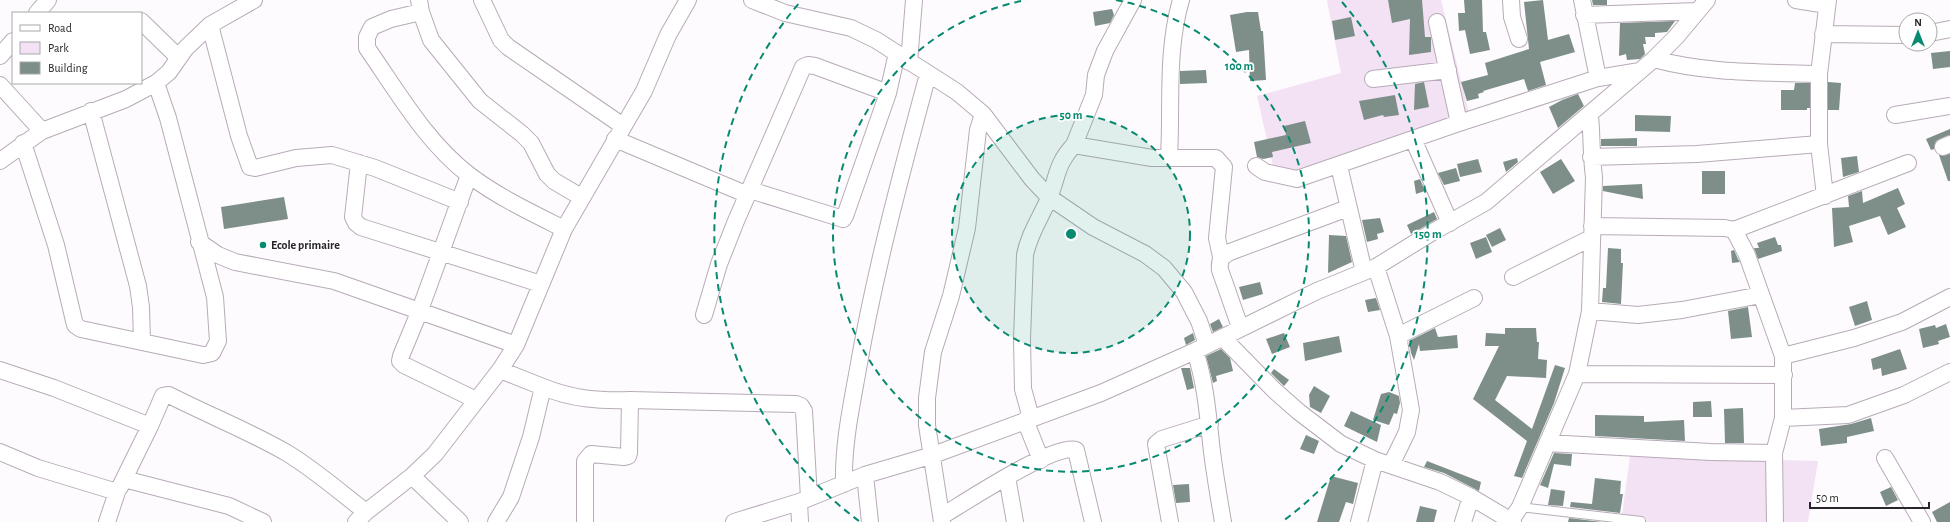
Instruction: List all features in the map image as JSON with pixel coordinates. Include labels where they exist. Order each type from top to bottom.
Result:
[{"type":"street","points":[[38,12],[48,0]]},
{"type":"street","points":[[0,161],[23,143],[42,131],[91,111],[126,99],[156,83],[169,72],[185,48],[232,5],[254,0]]},
{"type":"street","points":[[482,0],[501,40],[508,48],[619,132],[749,192],[843,219],[888,94],[903,57],[914,0]]},
{"type":"street","points":[[107,522],[120,485],[150,426],[163,396],[169,395],[211,417],[257,437],[289,454],[361,517],[412,476],[435,454],[500,370],[516,345],[564,229],[581,197],[644,91],[668,35],[688,0]]},
{"type":"street","points":[[752,0],[785,13],[851,28],[903,57],[957,92],[983,114],[1032,180],[1049,197],[1093,226],[1145,254],[1164,268],[1184,292],[1199,321],[1203,374],[1212,451],[1224,522]]},
{"type":"street","points":[[1041,460],[1028,419],[1023,388],[1023,265],[1027,243],[1049,197],[1061,160],[1074,145],[1094,95],[1096,75],[1105,51],[1133,0]]},
{"type":"street","points":[[1169,158],[1172,49],[1175,22],[1181,0]]},
{"type":"street","points":[[1511,0],[1512,18],[1519,39]]},
{"type":"street","points":[[1796,0],[1828,2],[1819,74],[1819,144],[1825,196]]},
{"type":"street","points":[[1598,78],[1583,8],[1702,5]]},
{"type":"street","points":[[734,522],[804,500],[865,475],[933,455],[1101,393],[1223,338],[1240,327],[1317,291],[1370,269],[1486,202],[1654,59],[1676,37],[1702,5]]},
{"type":"street","points":[[564,229],[520,208],[469,175],[433,140],[367,48],[367,37],[372,27],[420,6],[431,40],[480,101],[531,143],[547,174],[554,181],[581,197]]},
{"type":"street","points":[[142,21],[179,58]]},
{"type":"street","points":[[1438,22],[1459,123]]},
{"type":"street","points":[[210,25],[239,136],[250,167],[255,168],[296,158],[332,155],[375,168],[460,202]]},
{"type":"street","points":[[1938,31],[1950,29]]},
{"type":"street","points":[[1824,34],[1898,35]]},
{"type":"street","points":[[0,56],[12,42]]},
{"type":"street","points":[[1654,59],[1677,65],[1718,71],[1819,74]]},
{"type":"street","points":[[704,315],[719,264],[802,67],[808,65],[815,66],[888,94]]},
{"type":"street","points":[[1373,79],[1448,70]]},
{"type":"street","points":[[1256,166],[1264,172],[1297,179],[1339,166],[1459,123],[1598,78],[1640,71]]},
{"type":"street","points":[[844,484],[847,427],[867,316],[908,148],[928,74]]},
{"type":"street","points":[[23,143],[56,245],[75,325],[81,329],[203,355],[212,353],[218,341],[215,297],[199,242],[168,118],[156,83]]},
{"type":"street","points":[[0,85],[42,131]]},
{"type":"street","points":[[1895,115],[1950,106]]},
{"type":"street","points":[[91,111],[138,286],[141,307],[142,342]]},
{"type":"street","points":[[983,114],[978,130],[967,228],[951,296],[933,352],[927,398],[927,425],[942,519],[1006,477],[1055,453],[1068,449],[1076,450],[1093,522]]},
{"type":"street","points":[[1223,338],[1274,390],[1340,444],[1375,460],[1440,482],[1515,516],[1577,374],[1590,311],[1594,177],[1591,157],[1593,140],[1590,115]]},
{"type":"street","points":[[1413,139],[1450,223]]},
{"type":"street","points":[[1591,157],[1705,153],[1819,144]]},
{"type":"street","points":[[1074,145],[1152,158],[1216,158],[1224,167],[1217,238],[1221,257],[1219,263],[1220,270],[1240,327]]},
{"type":"street","points":[[359,163],[353,217],[356,223],[441,253],[541,284]]},
{"type":"street","points":[[1513,277],[1592,232],[1725,228],[1734,230],[1908,163]]},
{"type":"street","points":[[1339,166],[1358,244],[1398,336],[1411,410],[1407,432],[1391,465]]},
{"type":"street","points":[[469,175],[400,362],[476,400]]},
{"type":"street","points":[[1221,257],[1230,252],[1348,208]]},
{"type":"street","points":[[1734,230],[1748,255],[1783,356],[1783,418],[1774,453],[1775,522]]},
{"type":"street","points":[[199,242],[218,255],[235,262],[334,281],[516,345]]},
{"type":"street","points":[[1590,311],[1638,315],[1682,310],[1761,295]]},
{"type":"street","points":[[1783,356],[1854,338],[1902,322],[1950,297]]},
{"type":"street","points":[[1398,336],[1474,298]]},
{"type":"street","points":[[0,370],[54,388],[150,426]]},
{"type":"street","points":[[500,370],[558,394],[584,400],[796,404],[801,406],[804,411],[804,500],[800,522]]},
{"type":"street","points":[[1783,418],[1848,415],[1904,395],[1950,372]]},
{"type":"street","points":[[1577,374],[1784,375]]},
{"type":"street","points":[[496,522],[511,497],[531,437],[543,388]]},
{"type":"street","points":[[585,522],[585,461],[591,454],[624,457],[628,456],[630,400]]},
{"type":"street","points":[[1170,522],[1156,444],[1162,439],[1210,424]]},
{"type":"street","points":[[1547,443],[1711,452],[1774,453]]},
{"type":"street","points":[[0,452],[38,468],[229,506],[263,522]]},
{"type":"street","points":[[1885,458],[1922,522]]},
{"type":"street","points":[[1358,522],[1375,460]]},
{"type":"street","points":[[865,475],[870,522]]},
{"type":"street","points":[[412,476],[460,522]]},
{"type":"street","points":[[1006,477],[1015,522]]},
{"type":"street","points":[[1463,522],[1471,497]]},
{"type":"lane","points":[[1515,516],[1641,521]]},
{"type":"green space","points":[[1327,0],[1441,0],[1470,117],[1277,184],[1257,96],[1341,73]]},
{"type":"green space","points":[[1630,456],[1818,461],[1808,522],[1621,522]]},
{"type":"building","points":[[1388,0],[1422,0],[1425,37],[1431,37],[1431,52],[1409,55],[1410,19],[1392,23]]},
{"type":"building","points":[[1464,0],[1482,0],[1483,32],[1486,32],[1490,50],[1470,54],[1465,30],[1459,31],[1458,13],[1465,13]]},
{"type":"building","points":[[1543,0],[1548,40],[1569,34],[1575,52],[1540,62],[1546,85],[1528,91],[1524,79],[1483,91],[1484,92],[1478,94],[1479,98],[1467,101],[1461,82],[1488,75],[1485,63],[1529,49],[1524,2]]},
{"type":"building","points":[[1592,0],[1607,0],[1607,5],[1593,5]]},
{"type":"building","points":[[1112,9],[1114,15],[1110,23],[1095,26],[1093,12]]},
{"type":"building","points":[[1258,12],[1261,31],[1263,31],[1266,80],[1250,81],[1249,50],[1236,52],[1230,15]]},
{"type":"building","points":[[1351,17],[1355,36],[1335,40],[1332,21]]},
{"type":"building","points":[[1675,21],[1667,32],[1655,33],[1655,37],[1645,37],[1646,44],[1643,44],[1645,54],[1640,59],[1627,60],[1626,54],[1619,56],[1620,23]]},
{"type":"building","points":[[1950,51],[1950,67],[1933,69],[1931,53]]},
{"type":"building","points":[[1206,70],[1207,83],[1180,84],[1180,71]]},
{"type":"building","points":[[1424,82],[1429,107],[1414,110],[1415,84]]},
{"type":"building","points":[[1828,82],[1841,83],[1839,110],[1828,110]]},
{"type":"building","points":[[1795,83],[1810,83],[1810,108],[1807,108],[1807,110],[1781,110],[1781,90],[1794,90]]},
{"type":"building","points":[[1578,94],[1584,106],[1558,128],[1549,107]]},
{"type":"building","points":[[1395,95],[1399,115],[1384,117],[1383,115],[1364,120],[1359,101]]},
{"type":"building","points":[[1635,115],[1671,116],[1670,132],[1635,131]]},
{"type":"building","points":[[1305,121],[1311,143],[1272,152],[1273,157],[1263,159],[1257,157],[1254,142],[1286,135],[1284,126]]},
{"type":"building","points":[[1950,129],[1950,135],[1936,141],[1934,149],[1931,150],[1926,139]]},
{"type":"building","points":[[1637,138],[1637,146],[1601,146],[1601,139]]},
{"type":"building","points":[[1950,154],[1950,181],[1948,181],[1939,155]]},
{"type":"building","points":[[1857,156],[1859,172],[1843,177],[1841,158]]},
{"type":"building","points":[[1517,158],[1518,162],[1506,172],[1503,162]]},
{"type":"building","points":[[1478,159],[1482,172],[1460,177],[1457,164]]},
{"type":"building","points":[[1561,159],[1575,181],[1553,194],[1540,172]]},
{"type":"building","points":[[1456,168],[1460,181],[1444,185],[1438,173]]},
{"type":"building","points":[[1702,171],[1725,171],[1725,194],[1702,194]]},
{"type":"building","points":[[1420,179],[1425,191],[1416,194],[1414,181]]},
{"type":"building","points":[[1642,184],[1643,199],[1603,191],[1603,186]]},
{"type":"building","points":[[1898,188],[1905,204],[1897,208],[1906,227],[1888,235],[1880,216],[1849,226],[1853,242],[1834,247],[1832,208],[1849,207],[1848,196],[1862,191],[1863,203]]},
{"type":"building","points":[[284,197],[288,219],[224,229],[221,207]]},
{"type":"building","points":[[1434,212],[1437,219],[1411,234],[1407,225]]},
{"type":"building","points":[[1380,218],[1384,232],[1377,234],[1378,239],[1367,242],[1362,220]]},
{"type":"building","points":[[1500,228],[1506,240],[1492,247],[1486,235]]},
{"type":"building","points":[[1329,235],[1346,236],[1352,262],[1328,273]]},
{"type":"building","points":[[1486,237],[1492,252],[1476,259],[1470,243]]},
{"type":"building","points":[[1775,237],[1778,245],[1781,245],[1782,251],[1758,259],[1754,248],[1759,248],[1757,243]]},
{"type":"building","points":[[1608,248],[1621,249],[1621,263],[1623,263],[1621,304],[1602,302],[1603,288],[1606,288]]},
{"type":"building","points":[[1734,250],[1740,262],[1732,263],[1731,251]]},
{"type":"building","points":[[1260,282],[1263,294],[1243,300],[1239,287]]},
{"type":"building","points":[[1376,298],[1380,310],[1368,312],[1365,300]]},
{"type":"building","points":[[1867,301],[1872,320],[1855,326],[1849,307]]},
{"type":"building","points":[[1748,307],[1752,337],[1731,339],[1728,311]]},
{"type":"building","points":[[1219,319],[1223,327],[1213,332],[1210,324]]},
{"type":"building","points":[[1946,324],[1950,337],[1938,341],[1939,344],[1923,348],[1919,329],[1935,325],[1936,328]]},
{"type":"building","points":[[1435,328],[1438,337],[1457,335],[1458,348],[1420,351],[1419,344],[1414,360],[1409,341]]},
{"type":"building","points":[[1505,328],[1536,328],[1537,342],[1539,342],[1538,359],[1547,360],[1546,378],[1507,376],[1495,400],[1532,429],[1555,365],[1565,368],[1554,403],[1522,478],[1514,476],[1527,441],[1473,399],[1499,346],[1485,346],[1486,333],[1505,334]]},
{"type":"building","points":[[1193,333],[1195,340],[1186,345],[1184,338]]},
{"type":"building","points":[[1284,333],[1290,347],[1272,354],[1266,339]]},
{"type":"building","points":[[1339,336],[1342,352],[1305,361],[1303,343]]},
{"type":"building","points":[[1221,349],[1230,358],[1233,371],[1216,376],[1217,381],[1213,383],[1206,356]]},
{"type":"building","points":[[1900,349],[1907,369],[1882,376],[1881,368],[1873,370],[1871,359]]},
{"type":"building","points":[[1181,368],[1190,368],[1194,388],[1187,390]]},
{"type":"building","points":[[1274,369],[1289,380],[1284,386],[1271,373]]},
{"type":"building","points":[[1314,386],[1330,396],[1321,413],[1310,407],[1309,395]]},
{"type":"building","points":[[1389,392],[1399,396],[1400,403],[1397,414],[1394,413],[1389,425],[1373,420],[1381,394]]},
{"type":"building","points":[[1711,401],[1712,417],[1693,417],[1693,402]]},
{"type":"building","points":[[1743,408],[1744,443],[1725,443],[1724,409]]},
{"type":"building","points":[[1351,411],[1381,425],[1377,442],[1344,426]]},
{"type":"building","points":[[1595,415],[1644,416],[1644,422],[1684,420],[1685,441],[1595,436]]},
{"type":"building","points":[[1871,418],[1874,431],[1847,437],[1847,443],[1821,446],[1819,429],[1851,424]]},
{"type":"building","points":[[1306,435],[1319,441],[1314,454],[1300,449]]},
{"type":"building","points":[[1554,453],[1572,454],[1571,466],[1554,464],[1548,488],[1540,485]]},
{"type":"building","points":[[1427,461],[1481,482],[1479,491],[1444,473],[1424,467]]},
{"type":"building","points":[[1331,476],[1358,483],[1353,504],[1346,502],[1339,522],[1317,522]]},
{"type":"building","points":[[1595,478],[1621,481],[1620,494],[1623,494],[1620,513],[1570,507],[1571,502],[1592,504]]},
{"type":"building","points":[[1189,484],[1190,502],[1176,503],[1173,485]]},
{"type":"building","points":[[1891,487],[1898,500],[1886,506],[1880,492]]},
{"type":"building","points":[[1551,489],[1565,491],[1563,506],[1548,505]]},
{"type":"building","points":[[1950,502],[1950,522],[1937,522],[1932,512]]},
{"type":"building","points":[[1420,506],[1437,510],[1434,522],[1416,522]]},
{"type":"building","points":[[1569,518],[1602,522],[1568,522]]},
{"type":"place","name":"Ecole primaire","points":[[263,245]]}]
